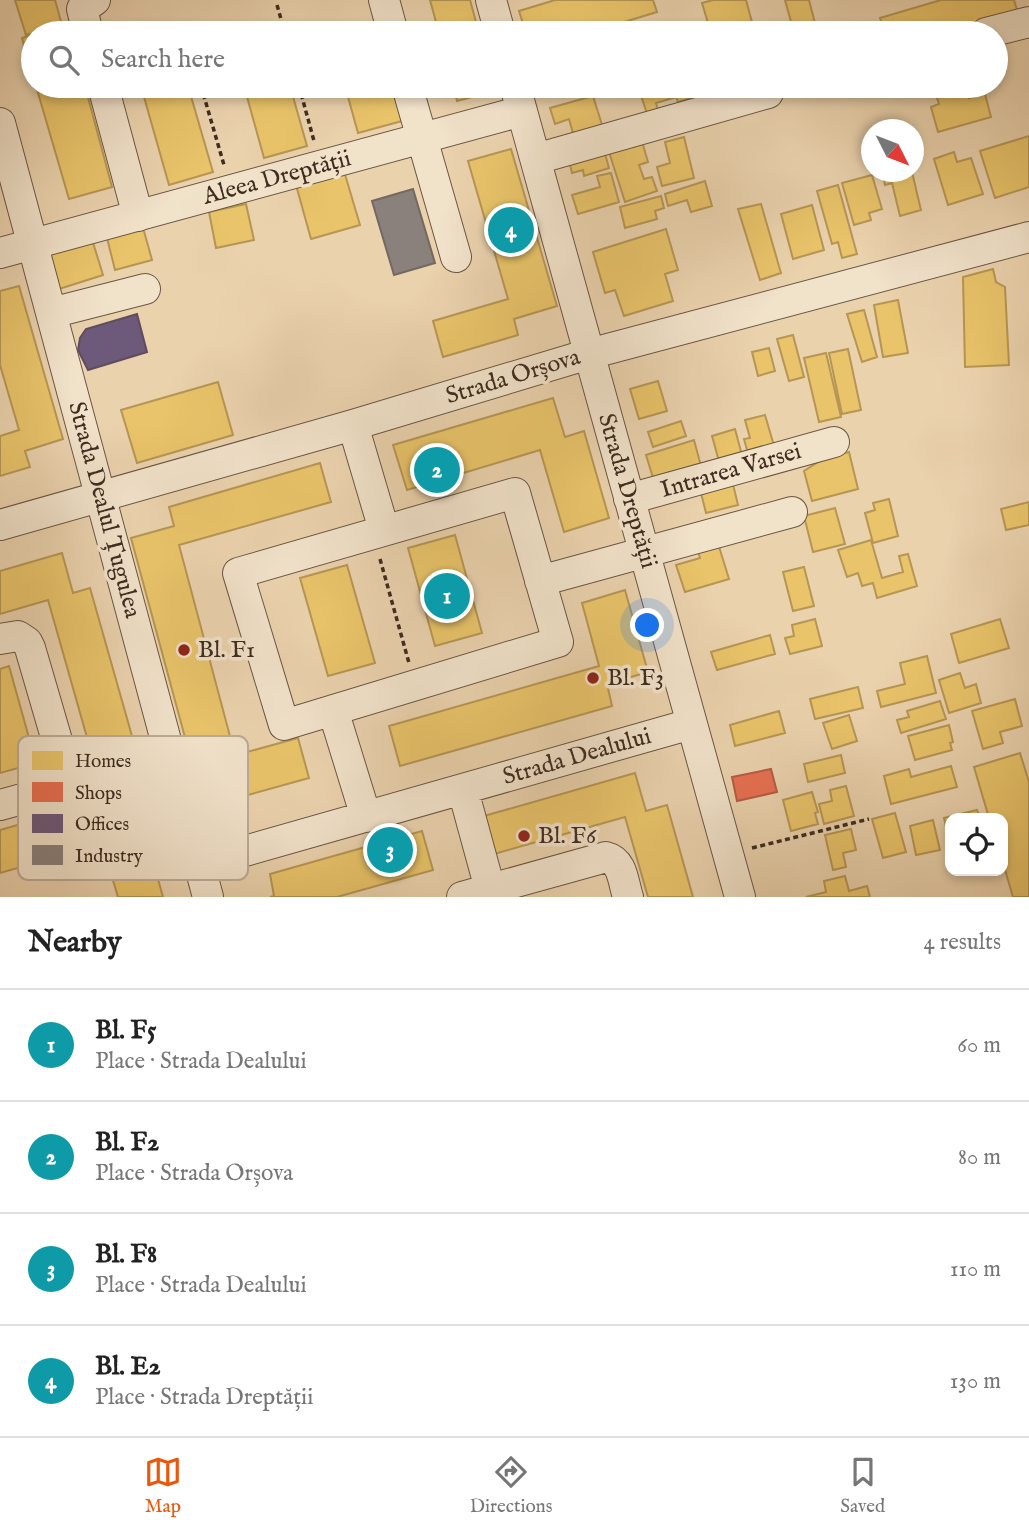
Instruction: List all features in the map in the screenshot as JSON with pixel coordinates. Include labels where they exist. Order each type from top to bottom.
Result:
[{"type":"street","points":[[85,21],[82,9],[95,0]]},
{"type":"street","points":[[384,0],[390,21]]},
{"type":"street","points":[[491,0],[497,21]]},
{"type":"street","points":[[1026,0],[1029,13]]},
{"type":"street","points":[[1008,27],[1029,22]]},
{"type":"street","points":[[106,98],[138,216]]},
{"type":"street","points":[[410,98],[456,257]]},
{"type":"street","name":"Aleea Dreptății","points":[[0,253],[422,139],[519,98]]},
{"type":"street","name":"Strada Dreptății","points":[[519,98],[740,897]]},
{"type":"street","points":[[536,159],[750,98]]},
{"type":"street","name":"Strada Dealul Țugulea","points":[[0,123],[164,736]]},
{"type":"street","name":"Strada Orșova","points":[[0,525],[353,425],[589,354],[1029,237]]},
{"type":"street","points":[[51,313],[145,289]]},
{"type":"street","points":[[353,425],[378,531]]},
{"type":"street","name":"Intrarea Varsei","points":[[629,499],[834,442]]},
{"type":"street","points":[[515,492],[558,642],[284,725],[238,573],[378,531],[515,492]]},
{"type":"street","points":[[540,581],[792,512]]},
{"type":"street","points":[[0,639],[18,636],[27,642],[56,736]]},
{"type":"street","points":[[334,710],[366,817]]},
{"type":"street","name":"Strada Dealului","points":[[248,850],[691,724]]},
{"type":"street","points":[[463,790],[490,889]]},
{"type":"street","points":[[0,805],[18,800]]},
{"type":"street","points":[[462,897],[606,857],[614,859],[619,865],[628,897]]},
{"type":"street","name":"Strada Dealul Țugulea","points":[[203,880],[208,897]]},
{"type":"path","points":[[277,5],[282,21]]},
{"type":"path","points":[[205,98],[232,191]]},
{"type":"path","points":[[302,98],[321,166]]},
{"type":"path","points":[[378,531],[416,685]]},
{"type":"path","points":[[728,854],[869,819]]},
{"type":"building: Homes","points":[[15,0],[55,0],[61,21],[22,21]]},
{"type":"building: Homes","points":[[430,0],[470,0],[476,21],[436,21]]},
{"type":"building: Homes","points":[[555,0],[653,0],[657,12],[627,21],[522,21],[519,11]]},
{"type":"building: Homes","points":[[713,0],[746,0],[752,21],[707,21],[702,3]]},
{"type":"building: Homes","points":[[785,0],[809,0],[814,21],[791,21]]},
{"type":"building: Homes","points":[[941,0],[1014,0],[1019,17],[1006,21],[881,21],[880,18]]},
{"type":"building: Homes","points":[[40,98],[88,98],[112,187],[69,199]]},
{"type":"building: Homes","points":[[144,98],[191,98],[213,172],[169,185]]},
{"type":"building: Homes","points":[[247,98],[293,98],[307,146],[264,158]]},
{"type":"building: Homes","points":[[348,98],[395,98],[402,121],[358,133]]},
{"type":"building: Homes","points":[[594,98],[603,128],[574,137],[569,119],[555,124],[550,108]]},
{"type":"building: Homes","points":[[642,98],[673,98],[656,103],[660,117],[649,120]]},
{"type":"building: Homes","points":[[937,98],[986,98],[991,117],[938,132],[931,107],[939,104]]},
{"type":"building: Homes","points":[[1029,136],[1029,187],[995,198],[980,151]]},
{"type":"building: Homes","points":[[684,137],[694,178],[662,186],[657,167],[670,163],[665,142]]},
{"type":"building: Homes","points":[[641,138],[648,162],[639,165],[644,179],[652,177],[657,191],[625,202],[608,149]]},
{"type":"building: Homes","points":[[511,149],[557,306],[514,319],[518,335],[443,357],[433,321],[508,299],[468,161]]},
{"type":"building: Homes","points":[[604,150],[609,168],[584,176],[583,170],[572,173],[569,161]]},
{"type":"building: Homes","points":[[954,152],[957,162],[971,158],[983,194],[948,205],[934,159]]},
{"type":"building: Homes","points":[[344,171],[360,225],[311,239],[296,185]]},
{"type":"building: Homes","points":[[611,173],[619,202],[578,214],[572,195],[600,187],[597,176]]},
{"type":"building: Homes","points":[[861,178],[861,182],[874,182],[882,209],[869,213],[871,220],[854,225],[842,183]]},
{"type":"building: Homes","points":[[705,181],[712,206],[691,212],[687,200],[668,206],[665,194]]},
{"type":"building: Homes","points":[[884,182],[914,182],[921,210],[900,216],[892,183],[885,185]]},
{"type":"building: Homes","points":[[838,185],[857,254],[842,258],[838,242],[832,244],[817,191]]},
{"type":"building: Homes","points":[[661,196],[664,208],[655,211],[657,219],[625,228],[620,207]]},
{"type":"building: Homes","points":[[246,204],[254,240],[216,248],[209,212]]},
{"type":"building: Homes","points":[[761,204],[781,273],[760,280],[738,209]]},
{"type":"building: Homes","points":[[812,205],[824,250],[793,259],[781,214]]},
{"type":"building: Homes","points":[[142,224],[152,260],[115,270],[106,234]]},
{"type":"building: Homes","points":[[666,229],[678,270],[665,274],[673,301],[624,316],[615,290],[605,293],[593,252]]},
{"type":"building: Homes","points":[[91,236],[103,275],[56,290],[44,251]]},
{"type":"building: Homes","points":[[993,269],[996,282],[1005,287],[1009,365],[965,367],[963,277]]},
{"type":"building: Homes","points":[[19,286],[63,439],[25,451],[30,467],[0,476],[0,436],[19,430],[0,365],[0,291]]},
{"type":"building: Homes","points":[[898,300],[908,353],[883,357],[874,305]]},
{"type":"building: Homes","points":[[864,310],[877,357],[862,362],[847,314]]},
{"type":"building: Homes","points":[[793,335],[804,377],[789,381],[777,339]]},
{"type":"building: Homes","points":[[769,348],[775,371],[758,376],[752,352]]},
{"type":"building: Homes","points":[[848,349],[861,410],[842,414],[829,353]]},
{"type":"building: Homes","points":[[826,353],[841,417],[819,422],[804,358]]},
{"type":"building: Homes","points":[[658,381],[667,411],[639,419],[630,389]]},
{"type":"building: Homes","points":[[218,382],[233,435],[137,463],[121,410]]},
{"type":"building: Homes","points":[[553,398],[565,437],[584,431],[609,518],[564,532],[540,450],[407,490],[393,445]]},
{"type":"building: Homes","points":[[765,415],[775,449],[749,457],[744,439],[750,438],[745,420]]},
{"type":"building: Homes","points":[[681,421],[686,436],[653,447],[648,432]]},
{"type":"building: Homes","points":[[735,429],[743,459],[720,465],[712,436]]},
{"type":"building: Homes","points":[[694,440],[701,466],[654,481],[646,455]]},
{"type":"building: Homes","points":[[849,452],[858,489],[812,501],[804,471],[823,459]]},
{"type":"building: Homes","name":"Bl. F1","points":[[320,463],[331,502],[179,545],[230,736],[185,736],[131,538],[174,526],[169,507]]},
{"type":"building: Homes","points":[[731,476],[738,505],[706,513],[699,485]]},
{"type":"building: Homes","points":[[889,499],[898,536],[873,543],[865,513],[875,510],[873,503]]},
{"type":"building: Homes","points":[[1029,502],[1029,525],[1006,530],[1001,509]]},
{"type":"building: Homes","points":[[835,508],[845,544],[813,552],[804,516]]},
{"type":"building: Homes","points":[[455,535],[482,633],[435,646],[408,548]]},
{"type":"building: Homes","points":[[717,540],[729,579],[685,592],[676,565],[700,558],[696,546]]},
{"type":"building: Homes","points":[[871,540],[882,578],[903,572],[899,556],[908,554],[917,586],[877,598],[873,583],[862,586],[858,573],[847,577],[838,550]]},
{"type":"building: Homes","points":[[62,553],[73,593],[90,588],[132,736],[87,736],[48,600],[0,614],[0,571]]},
{"type":"building: Homes","points":[[347,565],[375,663],[328,676],[300,578]]},
{"type":"building: Homes","points":[[804,567],[814,606],[793,611],[783,572]]},
{"type":"building: Homes","name":"Bl. F3","points":[[625,590],[648,672],[607,684],[612,706],[400,766],[389,726],[599,666],[582,603]]},
{"type":"building: Homes","points":[[815,619],[822,646],[790,654],[785,638],[794,636],[792,625]]},
{"type":"building: Homes","points":[[1000,619],[1009,648],[959,663],[951,634]]},
{"type":"building: Homes","points":[[770,635],[775,654],[717,670],[711,652]]},
{"type":"building: Homes","points":[[927,656],[936,693],[881,707],[877,691],[905,684],[900,663]]},
{"type":"building: Homes","points":[[9,666],[28,736],[18,736],[18,768],[0,773],[0,669]]},
{"type":"building: Homes","points":[[960,673],[965,688],[976,684],[981,703],[949,713],[939,680]]},
{"type":"building: Homes","points":[[858,687],[863,708],[815,719],[810,699]]},
{"type":"building: Homes","points":[[1015,699],[1022,726],[1000,732],[1003,743],[983,749],[972,711]]},
{"type":"building: Homes","points":[[940,701],[946,719],[901,733],[897,720],[909,717],[907,711]]},
{"type":"building: Homes","points":[[779,711],[785,733],[735,746],[730,725]]},
{"type":"building: Homes","points":[[849,715],[857,741],[832,749],[823,723]]},
{"type":"building: Homes","points":[[949,725],[952,750],[915,760],[908,736]]},
{"type":"building: Homes","points":[[298,738],[309,778],[248,795],[248,752]]},
{"type":"building: Homes","points":[[1020,753],[1029,782],[1029,897],[1013,897],[1007,876],[1008,813],[988,813],[974,767]]},
{"type":"building: Homes","points":[[841,755],[845,773],[808,782],[804,764]]},
{"type":"building: Homes","points":[[951,766],[957,787],[891,804],[884,776],[909,769],[911,777]]},
{"type":"building: Homes","name":"Bl. F6","points":[[635,773],[646,811],[667,805],[693,897],[648,897],[625,817],[494,854],[484,816]]},
{"type":"building: Homes","points":[[846,786],[854,816],[824,824],[819,804],[832,801],[830,790]]},
{"type":"building: Homes","points":[[812,792],[818,812],[815,813],[818,824],[791,831],[783,800]]},
{"type":"building: Homes","points":[[895,813],[906,852],[883,858],[872,819]]},
{"type":"building: Homes","points":[[933,820],[940,850],[916,855],[910,826]]},
{"type":"building: Homes","points":[[18,825],[18,868],[0,873],[0,830]]},
{"type":"building: Homes","points":[[851,829],[856,850],[843,853],[846,867],[833,870],[825,835]]},
{"type":"building: Homes","points":[[422,831],[433,870],[337,897],[270,897],[274,896],[270,874]]},
{"type":"building: Homes","points":[[845,876],[849,891],[867,886],[870,897],[806,897],[826,892],[824,881]]},
{"type":"building: Homes","points":[[113,880],[158,880],[163,897],[118,897]]},
{"type":"building: Shops","points":[[771,769],[777,792],[737,801],[732,777]]},
{"type":"building: Offices","points":[[137,314],[147,352],[88,370],[78,350],[80,338],[86,329]]},
{"type":"building: Industry","points":[[413,189],[435,263],[394,275],[372,201]]},
{"type":"place","name":"Bl. E2","points":[[511,230]]},
{"type":"place","name":"Bl. F2","points":[[437,470]]},
{"type":"place","name":"Bl. F5","points":[[447,596]]},
{"type":"place","name":"Bl. F1","points":[[184,650]]},
{"type":"place","name":"Bl. F3","points":[[593,678]]},
{"type":"place","name":"Bl. F6","points":[[524,836]]},
{"type":"place","name":"Bl. F8","points":[[390,850]]}]
